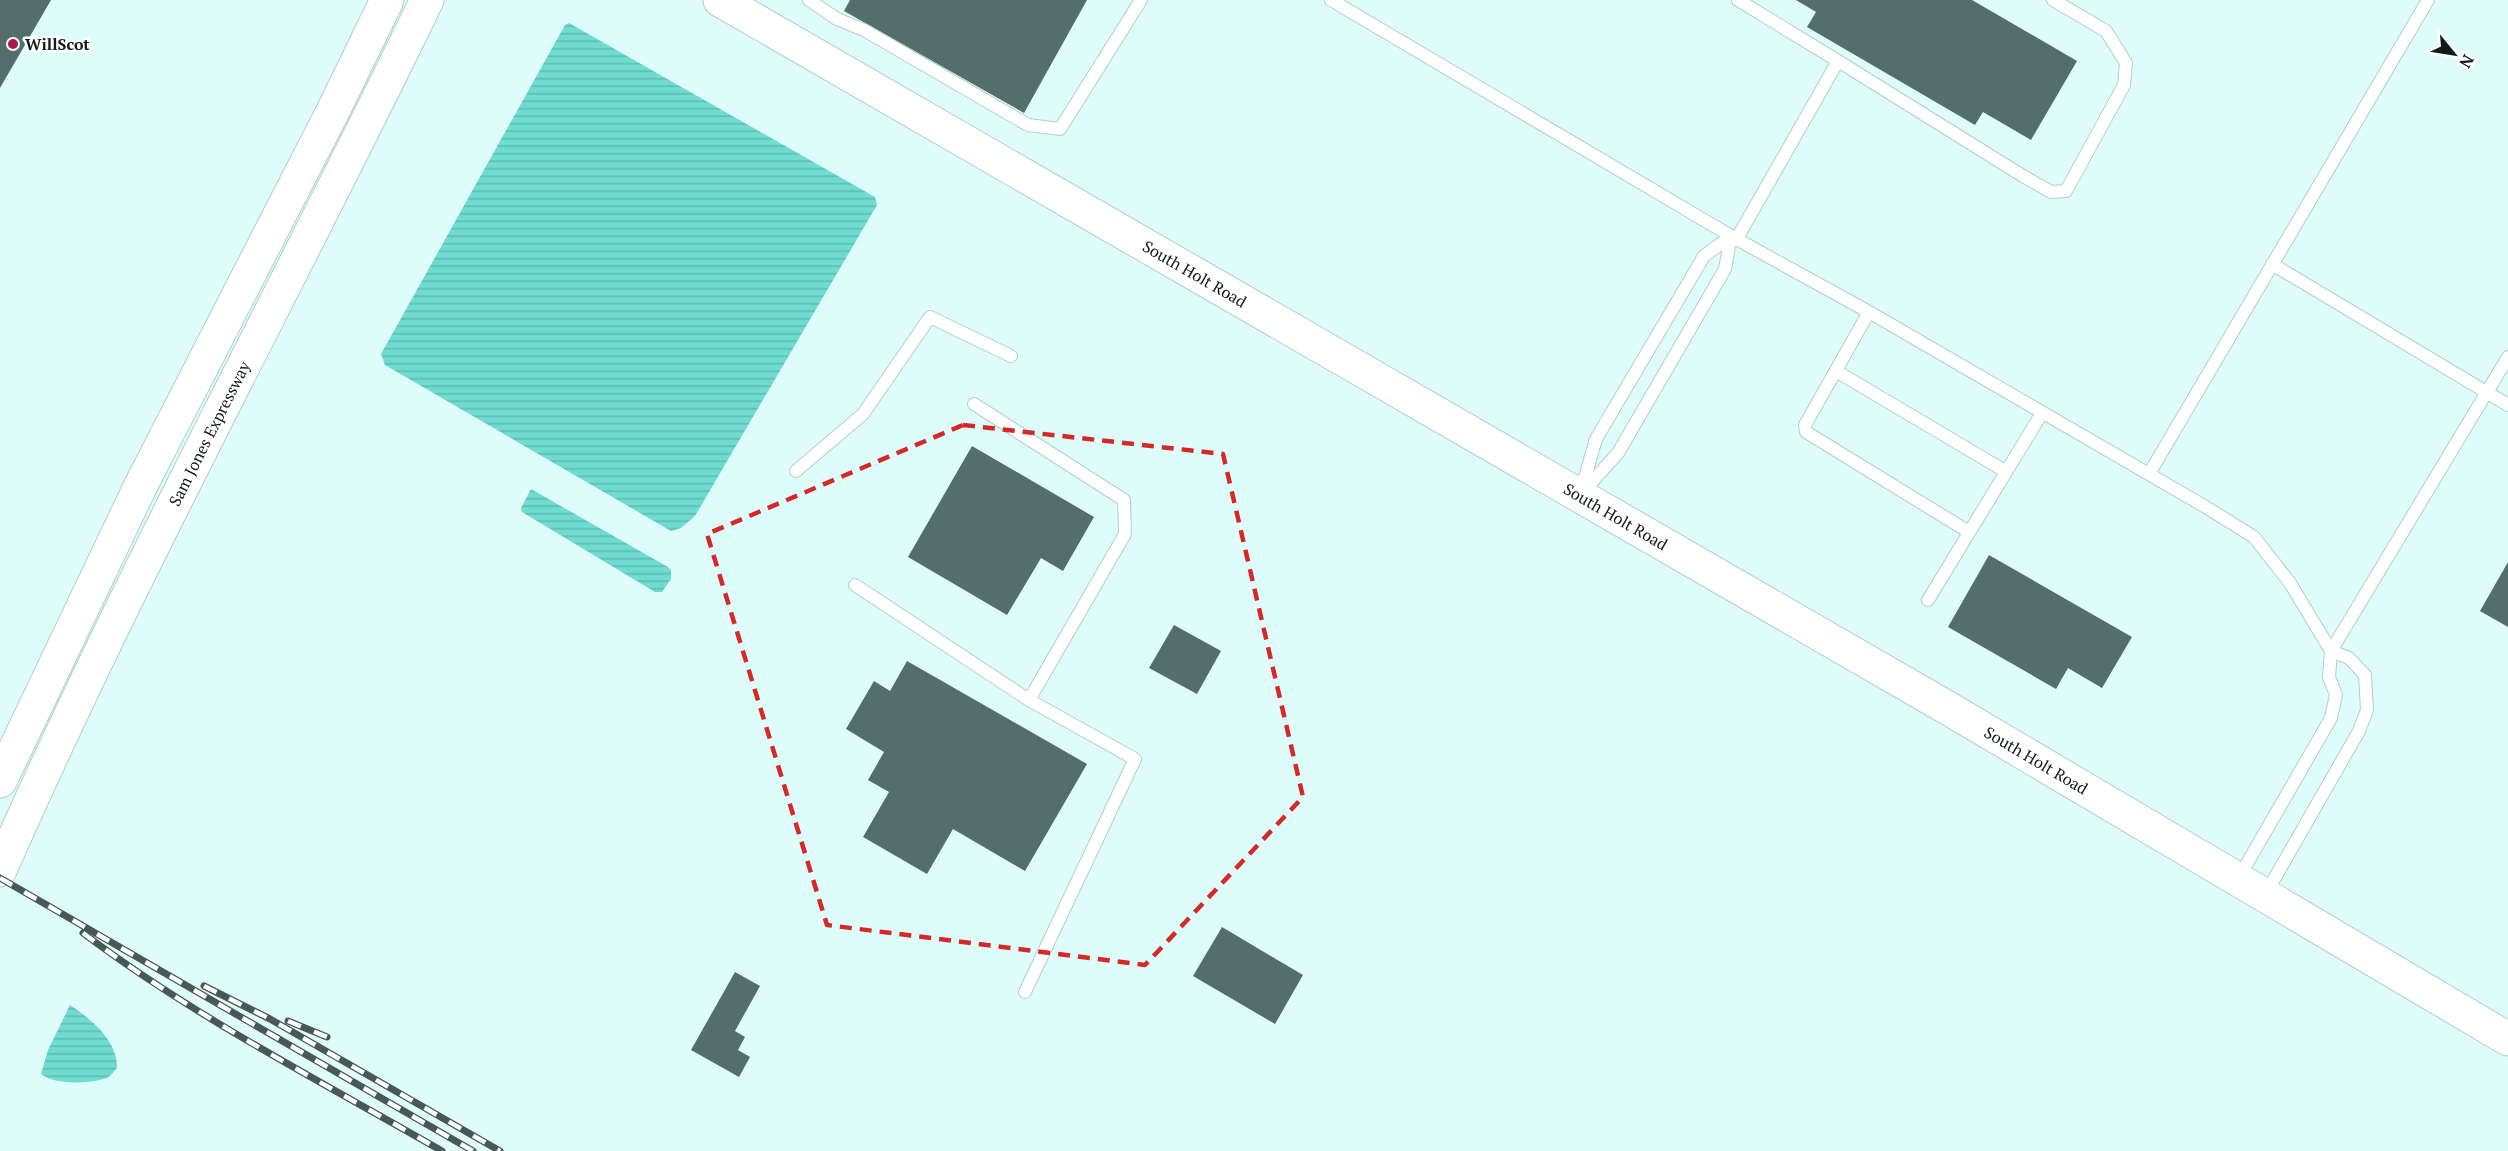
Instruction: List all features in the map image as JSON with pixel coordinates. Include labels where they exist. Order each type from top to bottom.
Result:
[{"type":"main road","points":[[0,781],[140,486],[333,111],[387,0]]},
{"type":"main road","name":"Sam Jones Expressway","points":[[0,870],[138,570],[373,111],[427,0]]},
{"type":"main road","name":"South Holt Road","points":[[720,0],[1580,495],[2508,1039]]},
{"type":"lane","points":[[809,0],[837,19],[864,30],[1028,125],[1060,129],[1141,0]]},
{"type":"lane","points":[[1331,0],[1348,4],[1733,238],[1869,312],[2254,537],[2289,584],[2331,651],[2349,658],[2365,675],[2367,710],[2359,731],[2251,888]]},
{"type":"lane","points":[[1738,0],[2051,192],[2066,191],[2124,85],[2126,63],[2106,31],[2053,0]]},
{"type":"lane","points":[[2149,474],[2428,0]]},
{"type":"lane","points":[[1580,495],[1618,453],[1725,269],[1733,238],[1838,61]]},
{"type":"lane","points":[[1580,495],[1601,430],[1704,256],[1733,238]]},
{"type":"lane","points":[[2272,264],[2508,405]]},
{"type":"lane","points":[[1869,312],[1805,425],[1806,432],[1969,532]]},
{"type":"lane","points":[[796,471],[862,414],[930,316],[1011,356]]},
{"type":"lane","points":[[2251,888],[2331,718],[2336,695],[2329,677],[2331,651],[2508,357]]},
{"type":"lane","points":[[1836,371],[2006,471]]},
{"type":"lane","points":[[974,404],[1124,500],[1125,534],[1029,700]]},
{"type":"lane","points":[[1928,600],[2042,413]]},
{"type":"lane","points":[[855,585],[1029,700],[1135,759],[1025,992]]},
{"type":"highlighted area","points":[[963,425],[1223,454],[1303,797],[1145,965],[827,925],[707,534]]},
{"type":"water","points":[[569,23],[875,197],[877,205],[695,516],[681,528],[671,531],[385,365],[381,354],[565,25]]},
{"type":"water","points":[[531,489],[668,567],[671,570],[671,579],[662,592],[655,592],[522,512],[521,508]]},
{"type":"water","points":[[70,1005],[102,1032],[113,1049],[117,1068],[107,1078],[63,1082],[41,1074],[48,1050]]},
{"type":"building","name":"WillScot","points":[[0,0],[51,0],[0,88]]},
{"type":"building","points":[[850,0],[1087,0],[1024,113],[844,11]]},
{"type":"building","points":[[1796,0],[1972,0],[2077,61],[2031,140],[1983,112],[1975,125],[1807,27],[1816,12]]},
{"type":"building","points":[[972,446],[1094,517],[1063,571],[1041,558],[1007,615],[908,557]]},
{"type":"building","points":[[1989,555],[2132,637],[2102,688],[2068,668],[2056,689],[1948,627]]},
{"type":"building","points":[[2508,562],[2508,627],[2480,611]]},
{"type":"building","points":[[1174,625],[1221,651],[1197,694],[1149,668]]},
{"type":"building","points":[[907,661],[1087,764],[1025,871],[953,829],[927,874],[863,837],[889,792],[868,780],[884,752],[846,729],[874,681],[890,691]]},
{"type":"building","points":[[1222,927],[1303,975],[1275,1024],[1193,976]]},
{"type":"building","points":[[735,972],[760,986],[735,1031],[745,1037],[738,1050],[750,1057],[739,1077],[691,1050]]},
{"type":"railway","points":[[0,878],[473,1151]]},
{"type":"railway","points":[[83,933],[213,1020],[442,1151]]},
{"type":"railway","points":[[204,986],[270,1019],[500,1151]]},
{"type":"railway","points":[[288,1021],[327,1037]]},
{"type":"place","name":"WillScot","points":[[13,44]]}]
